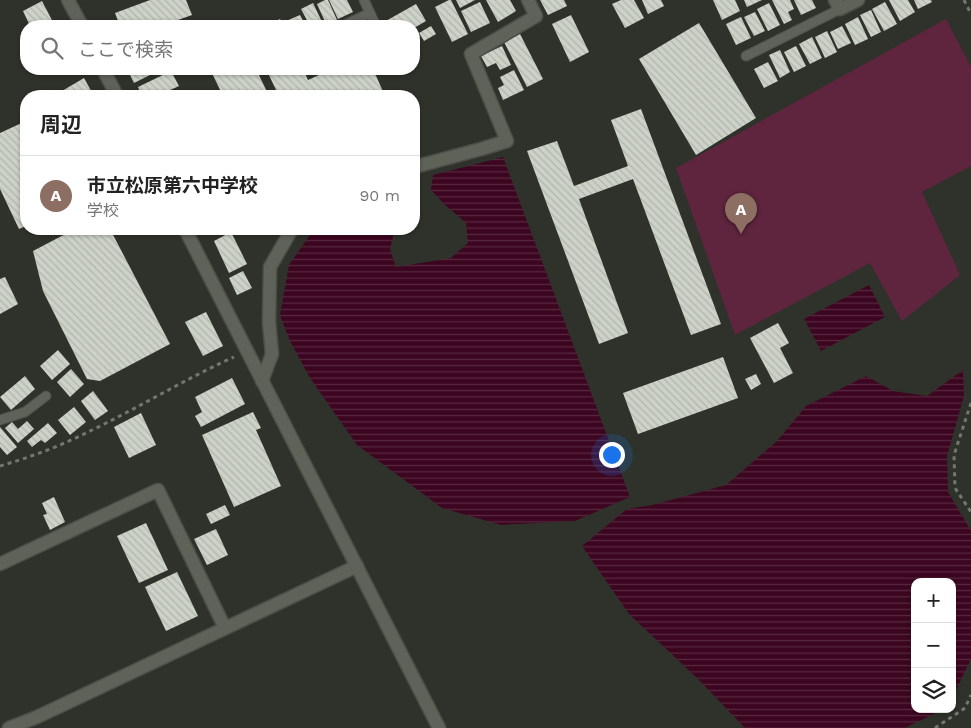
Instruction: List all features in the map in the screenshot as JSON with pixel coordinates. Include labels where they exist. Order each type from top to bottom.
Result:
[{"type":"street","points":[[68,0],[79,20]]},
{"type":"street","points":[[420,165],[508,141],[471,54],[536,16],[528,0]]},
{"type":"street","points":[[837,5],[858,0]]},
{"type":"street","points":[[107,75],[115,90]]},
{"type":"street","points":[[188,235],[439,728]]},
{"type":"street","points":[[262,381],[272,354],[268,322],[270,267],[289,235]]},
{"type":"street","points":[[0,564],[158,490],[225,628]]},
{"type":"street","points":[[9,728],[37,717],[357,566]]},
{"type":"lane","points":[[364,0],[373,20]]},
{"type":"lane","points":[[746,56],[837,5]]},
{"type":"lane","points":[[355,20],[370,13]]},
{"type":"lane","points":[[0,420],[24,412],[46,396]]},
{"type":"path","points":[[964,0],[971,14]]},
{"type":"path","points":[[0,466],[26,458],[91,431],[202,371],[235,356]]},
{"type":"path","points":[[971,403],[954,455],[955,488],[971,512]]},
{"type":"path","points":[[935,728],[965,708],[971,695]]},
{"type":"shaded area","points":[[946,19],[971,67],[971,166],[922,192],[960,275],[902,321],[870,263],[735,335],[676,168]]},
{"type":"shaded area","points":[[503,157],[630,497],[575,521],[501,525],[442,508],[357,445],[310,378],[290,341],[280,315],[289,265],[310,235],[394,235],[390,249],[396,267],[451,258],[468,243],[466,223],[431,190],[433,175]]},
{"type":"shaded area","points":[[869,285],[885,317],[821,351],[804,319]]},
{"type":"shaded area","points":[[963,370],[964,396],[947,456],[948,492],[971,531],[971,659],[956,690],[956,578],[911,578],[911,713],[936,713],[905,728],[745,728],[700,681],[629,614],[582,546],[627,509],[652,505],[726,485],[777,441],[806,406],[866,376],[893,391],[927,396]]},
{"type":"building","points":[[150,0],[186,0],[192,15],[178,20],[118,20],[115,13]]},
{"type":"building","points":[[328,0],[337,20],[324,20],[317,4]]},
{"type":"building","points":[[329,0],[347,0],[353,12],[338,19]]},
{"type":"building","points":[[451,0],[468,34],[452,42],[435,7]]},
{"type":"building","points":[[456,0],[475,0],[460,8]]},
{"type":"building","points":[[486,0],[510,0],[516,11],[498,22]]},
{"type":"building","points":[[540,0],[564,0],[567,6],[548,15]]},
{"type":"building","points":[[621,0],[634,0],[644,18],[625,28],[612,4]]},
{"type":"building","points":[[642,0],[661,0],[664,6],[648,14]]},
{"type":"building","points":[[713,0],[735,0],[740,11],[722,20]]},
{"type":"building","points":[[744,0],[762,0],[747,7]]},
{"type":"building","points":[[772,0],[790,0],[794,9],[788,12],[792,20],[784,24]]},
{"type":"building","points":[[794,0],[812,0],[816,8],[801,15]]},
{"type":"building","points":[[889,0],[908,0],[915,12],[900,21]]},
{"type":"building","points":[[914,0],[931,0],[932,2],[918,9]]},
{"type":"building","points":[[42,1],[52,20],[27,20],[23,11]]},
{"type":"building","points":[[480,2],[490,23],[471,32],[461,11]]},
{"type":"building","points":[[885,2],[897,24],[884,31],[872,9]]},
{"type":"building","points":[[313,3],[321,20],[307,20],[301,9]]},
{"type":"building","points":[[769,3],[780,25],[768,31],[757,9]]},
{"type":"building","points":[[416,4],[426,21],[420,24],[420,20],[388,20]]},
{"type":"building","points":[[871,10],[881,32],[871,37],[860,15]]},
{"type":"building","points":[[755,12],[765,31],[754,36],[744,17]]},
{"type":"building","points":[[300,15],[303,20],[288,20]]},
{"type":"building","points":[[571,15],[589,52],[570,62],[552,24]]},
{"type":"building","points":[[741,17],[751,38],[736,45],[726,24]]},
{"type":"building","points":[[858,17],[868,39],[855,45],[845,24]]},
{"type":"building","points":[[699,23],[756,118],[696,155],[639,59]]},
{"type":"building","points":[[431,26],[436,34],[424,41],[420,32]]},
{"type":"building","points":[[842,26],[851,43],[838,49],[830,32]]},
{"type":"building","points":[[827,31],[837,52],[825,58],[815,37]]},
{"type":"building","points":[[520,34],[543,79],[527,87],[504,42]]},
{"type":"building","points":[[812,37],[822,58],[810,64],[799,44]]},
{"type":"building","points":[[502,46],[511,65],[500,70],[496,63],[487,67],[481,56]]},
{"type":"building","points":[[796,46],[806,66],[794,72],[784,52]]},
{"type":"building","points":[[780,50],[790,72],[780,78],[769,55]]},
{"type":"building","points":[[768,62],[778,81],[764,88],[754,69]]},
{"type":"building","points":[[514,70],[524,90],[503,100],[498,88],[504,85],[500,77]]},
{"type":"building","points":[[130,75],[150,75],[134,83]]},
{"type":"building","points":[[163,75],[173,75],[179,86],[170,90],[139,90],[138,87]]},
{"type":"building","points":[[213,75],[259,75],[266,90],[220,90]]},
{"type":"building","points":[[269,75],[306,75],[308,80],[319,75],[376,75],[382,90],[276,90]]},
{"type":"building","points":[[84,78],[91,90],[64,90]]},
{"type":"building","points":[[641,109],[721,324],[691,335],[633,179],[579,199],[628,333],[599,344],[527,151],[557,141],[574,186],[628,166],[611,120]]},
{"type":"building","points":[[20,124],[19,229],[0,189],[0,133]]},
{"type":"building","points":[[64,235],[113,235],[170,344],[100,381],[87,379],[43,291],[33,251]]},
{"type":"building","points":[[225,235],[232,235],[247,264],[229,273],[214,241]]},
{"type":"building","points":[[243,271],[252,288],[237,295],[229,278]]},
{"type":"building","points":[[5,277],[18,304],[0,314],[0,279]]},
{"type":"building","points":[[206,312],[223,346],[203,356],[185,322]]},
{"type":"building","points":[[778,323],[789,343],[780,348],[793,373],[774,383],[750,338]]},
{"type":"building","points":[[58,350],[70,364],[52,380],[40,366]]},
{"type":"building","points":[[723,357],[738,398],[638,434],[623,393]]},
{"type":"building","points":[[71,369],[84,384],[70,397],[57,382]]},
{"type":"building","points":[[756,374],[761,384],[751,390],[745,379]]},
{"type":"building","points":[[25,376],[35,389],[11,410],[0,397]]},
{"type":"building","points":[[232,378],[245,404],[201,427],[195,416],[202,412],[195,397]]},
{"type":"building","points":[[93,391],[108,411],[95,420],[81,401]]},
{"type":"building","points":[[74,407],[86,422],[70,435],[58,420]]},
{"type":"building","points":[[253,412],[261,428],[256,430],[281,486],[234,507],[202,435]]},
{"type":"building","points":[[141,413],[156,445],[129,458],[114,427]]},
{"type":"building","points":[[27,421],[34,429],[18,443],[5,428],[12,422],[18,429]]},
{"type":"building","points":[[48,423],[57,433],[45,443],[41,440],[32,447],[27,441]]},
{"type":"building","points":[[0,427],[17,447],[7,455],[0,447]]},
{"type":"building","points":[[54,497],[65,522],[50,530],[43,515],[47,514],[42,503]]},
{"type":"building","points":[[225,505],[230,515],[211,524],[206,514]]},
{"type":"building","points":[[146,523],[168,570],[139,583],[117,536]]},
{"type":"building","points":[[216,529],[228,555],[207,565],[194,539]]},
{"type":"building","points":[[177,572],[198,616],[166,631],[145,587]]},
{"type":"place","name":"市立松原第六中学校","points":[[741,234]]}]
